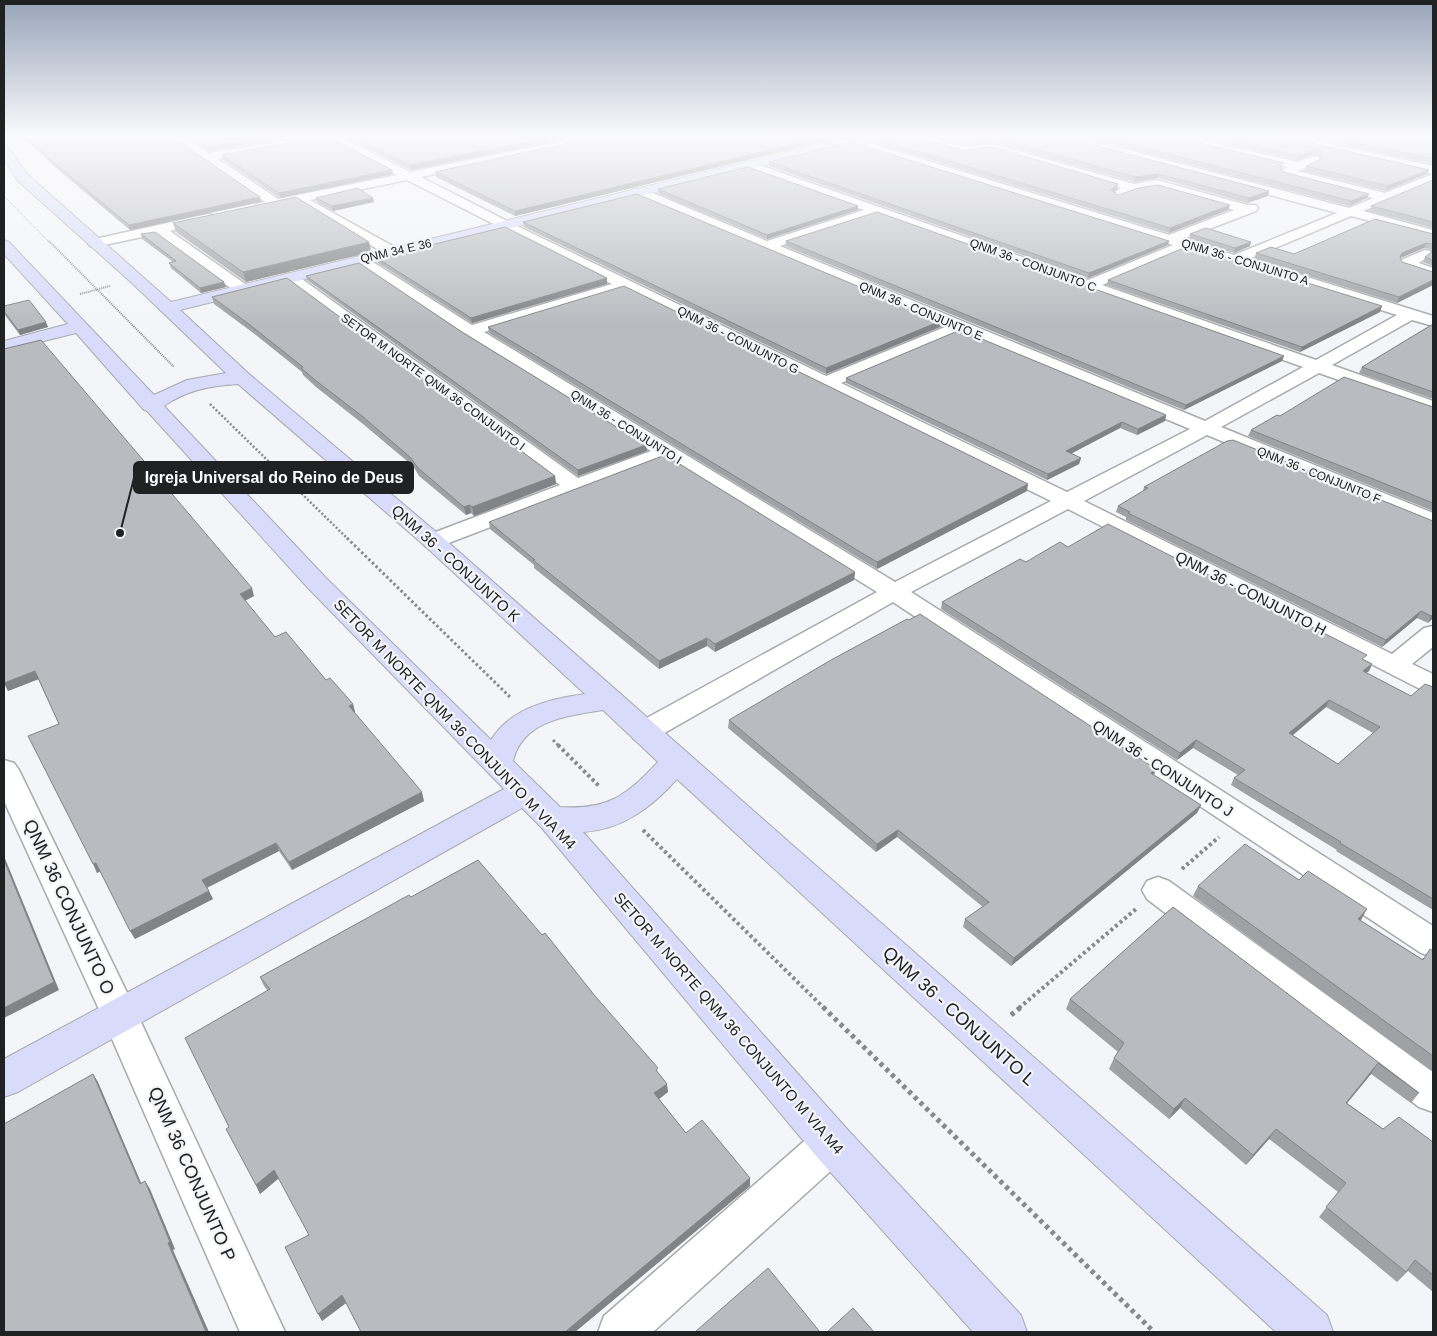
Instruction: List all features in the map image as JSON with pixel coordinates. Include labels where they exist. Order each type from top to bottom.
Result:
[{"type":"main road","name":"QNM 36 - CONJUNTO K","points":[[48,200],[138,280],[221,356],[242,378],[433,541],[609,700]]},
{"type":"main road","name":"QNM 34 E 36","points":[[167,308],[606,200]]},
{"type":"main road","name":"SETOR M NORTE QNM 36 CONJUNTO M VIA M4","points":[[8,255],[55,300],[79,328],[149,386],[316,583],[552,819],[832,1143],[1004,1332]]},
{"type":"main road","points":[[4,346],[79,328]]},
{"type":"main road","points":[[149,386],[162,398],[185,379],[221,356]]},
{"type":"main road","points":[[149,386],[185,379],[242,378]]},
{"type":"main road","points":[[497,764],[503,744],[519,727],[532,718],[566,706],[609,700]]},
{"type":"main road","name":"QNM 36 - CONJUNTO L","points":[[609,700],[1310,1332]]},
{"type":"main road","points":[[552,819],[588,820],[622,810],[648,791],[676,761]]},
{"type":"main road","points":[[4,1079],[525,792]]},
{"type":"street","points":[[272,200],[277,204]]},
{"type":"street","points":[[250,209],[293,200]]},
{"type":"street","points":[[301,200],[393,252]]},
{"type":"street","name":"QNM 36 - CONJUNTO G","points":[[456,200],[824,383],[1068,501]]},
{"type":"street","name":"QNM 36 - CONJUNTO E","points":[[658,200],[1204,428]]},
{"type":"street","name":"QNM 36 - CONJUNTO C","points":[[851,200],[1433,407]]},
{"type":"street","name":"QNM 36 - CONJUNTO A","points":[[1046,200],[1433,321]]},
{"type":"street","points":[[1216,200],[1247,209]]},
{"type":"street","points":[[1170,238],[1270,200]]},
{"type":"street","points":[[1304,200],[1433,234]]},
{"type":"street","points":[[1236,259],[1378,200]]},
{"type":"street","points":[[766,246],[879,210]]},
{"type":"street","points":[[95,243],[222,215]]},
{"type":"street","points":[[159,229],[242,289]]},
{"type":"street","points":[[1089,285],[1188,244]]},
{"type":"street","points":[[1425,254],[1406,263],[1433,273]]},
{"type":"street","name":"QNM 36 - CONJUNTO I","points":[[360,260],[470,331],[894,592]]},
{"type":"street","name":"SETOR M NORTE QNM 36 CONJUNTO I","points":[[290,277],[576,487]]},
{"type":"street","points":[[470,331],[627,284]]},
{"type":"street","points":[[644,732],[894,592],[1204,428],[1411,314]]},
{"type":"street","points":[[824,383],[959,327]]},
{"type":"street","name":"QNM 36 - CONJUNTO F","points":[[1204,428],[1433,521]]},
{"type":"street","points":[[433,541],[666,452]]},
{"type":"street","name":"QNM 36 - CONJUNTO H","points":[[1068,501],[1433,685]]},
{"type":"street","name":"QNM 36 - CONJUNTO J","points":[[894,592],[1433,943]]},
{"type":"street","points":[[1394,665],[1433,634]]},
{"type":"street","name":"QNM 36 CONJUNTO O","points":[[4,770],[120,1016]]},
{"type":"street","points":[[1158,890],[1433,1094]]},
{"type":"street","name":"QNM 36 CONJUNTO P","points":[[120,1016],[263,1332]]},
{"type":"street","points":[[633,1328],[832,1143]]},
{"type":"path","points":[[9,200],[62,252],[185,379],[532,718],[622,810],[1154,1332]]},
{"type":"path","points":[[55,300],[138,280]]},
{"type":"path","points":[[984,1039],[1241,819]]},
{"type":"building","points":[[99,200],[244,200],[129,225]]},
{"type":"building","points":[[280,200],[301,200],[369,242],[243,272],[173,223]]},
{"type":"building","points":[[321,200],[361,200],[332,206]]},
{"type":"building","points":[[493,200],[560,200],[515,211]]},
{"type":"building","points":[[611,200],[652,200],[941,321],[826,368],[523,222]]},
{"type":"building","points":[[685,200],[842,200],[858,206],[767,235]]},
{"type":"building","points":[[880,200],[1038,200],[1169,241],[1089,273]]},
{"type":"building","points":[[1079,200],[1213,200],[1230,205],[1170,228]]},
{"type":"building","points":[[1384,200],[1433,200],[1433,222],[1371,206]]},
{"type":"building","points":[[877,212],[1284,356],[1186,405],[786,241]]},
{"type":"building","points":[[1375,219],[1433,234],[1433,245],[1426,243],[1402,253],[1400,257],[1402,262],[1433,272],[1433,280],[1399,297],[1256,253],[1271,247],[1294,254]]},
{"type":"building","points":[[505,227],[607,278],[471,318],[377,258]]},
{"type":"building","points":[[1206,228],[1251,242],[1235,248],[1190,234]]},
{"type":"building","points":[[155,232],[224,282],[200,288],[169,263],[176,261],[141,234]]},
{"type":"building","points":[[1188,246],[1382,306],[1302,347],[1108,280]]},
{"type":"building","points":[[1433,251],[1433,260],[1425,257]]},
{"type":"building","points":[[359,263],[462,332],[646,445],[578,470],[306,276]]},
{"type":"building","points":[[287,278],[555,476],[472,507],[470,505],[464,507],[418,468],[411,458],[362,416],[315,380],[301,368],[303,367],[212,297]]},
{"type":"building","points":[[624,286],[1028,484],[877,562],[488,327]]},
{"type":"building","points":[[29,300],[46,322],[18,330],[4,311],[4,306]]},
{"type":"building","points":[[1433,324],[1433,392],[1362,367]]},
{"type":"building","points":[[960,330],[1166,415],[1138,429],[1122,422],[1066,451],[1081,458],[1048,474],[846,378]]},
{"type":"building","points":[[41,340],[252,588],[240,594],[275,637],[286,632],[326,680],[330,678],[353,704],[349,706],[422,792],[289,862],[276,843],[202,880],[209,891],[130,931],[96,863],[93,864],[28,736],[59,724],[35,671],[4,683],[4,349]]},
{"type":"building","points":[[1344,377],[1433,407],[1433,503],[1251,430],[1277,415],[1280,416]]},
{"type":"building","points":[[1233,440],[1433,521],[1433,614],[1431,616],[1421,611],[1386,640],[1128,513],[1130,512],[1118,506],[1148,488],[1144,487],[1227,441]]},
{"type":"building","points":[[665,455],[855,572],[715,644],[707,638],[659,661],[533,560],[535,560],[489,522]]},
{"type":"building","points":[[1108,524],[1367,655],[1362,659],[1372,664],[1363,671],[1411,696],[1425,684],[1433,687],[1433,899],[1234,778],[1245,770],[1196,740],[1180,753],[942,602],[1020,559],[1026,562],[1060,542],[1068,547]],"holes":[[[1329,700],[1380,727],[1338,764],[1289,733]]]},
{"type":"building","points":[[920,614],[1156,769],[1151,773],[1201,805],[1014,958],[965,919],[989,902],[898,830],[877,844],[729,720],[831,660],[907,619],[909,620]]},
{"type":"building","points":[[1245,844],[1299,880],[1308,871],[1367,909],[1358,919],[1423,960],[1430,949],[1433,951],[1433,1056],[1198,886]]},
{"type":"building","points":[[4,860],[54,982],[4,1008]]},
{"type":"building","points":[[478,860],[542,935],[545,933],[595,996],[658,1068],[656,1070],[667,1084],[654,1093],[686,1133],[702,1120],[750,1178],[565,1332],[361,1332],[342,1295],[318,1314],[285,1247],[309,1235],[274,1170],[256,1185],[226,1129],[229,1127],[185,1038],[270,989],[260,977],[409,895],[411,897]]},
{"type":"building","points":[[1173,907],[1419,1093],[1378,1063],[1346,1103],[1383,1129],[1399,1117],[1433,1142],[1433,1275],[1415,1260],[1406,1272],[1326,1207],[1346,1183],[1276,1129],[1253,1155],[1185,1098],[1174,1109],[1114,1058],[1124,1043],[1070,999]]},
{"type":"building","points":[[93,1074],[140,1184],[145,1181],[170,1242],[168,1243],[206,1332],[4,1332],[4,1124]]},
{"type":"building","points":[[768,1268],[820,1332],[695,1332]]},
{"type":"building","points":[[853,1308],[874,1332],[827,1332]]},
{"type":"place","name":"Igreja Universal do Reino de Deus","points":[[120,533]]}]
